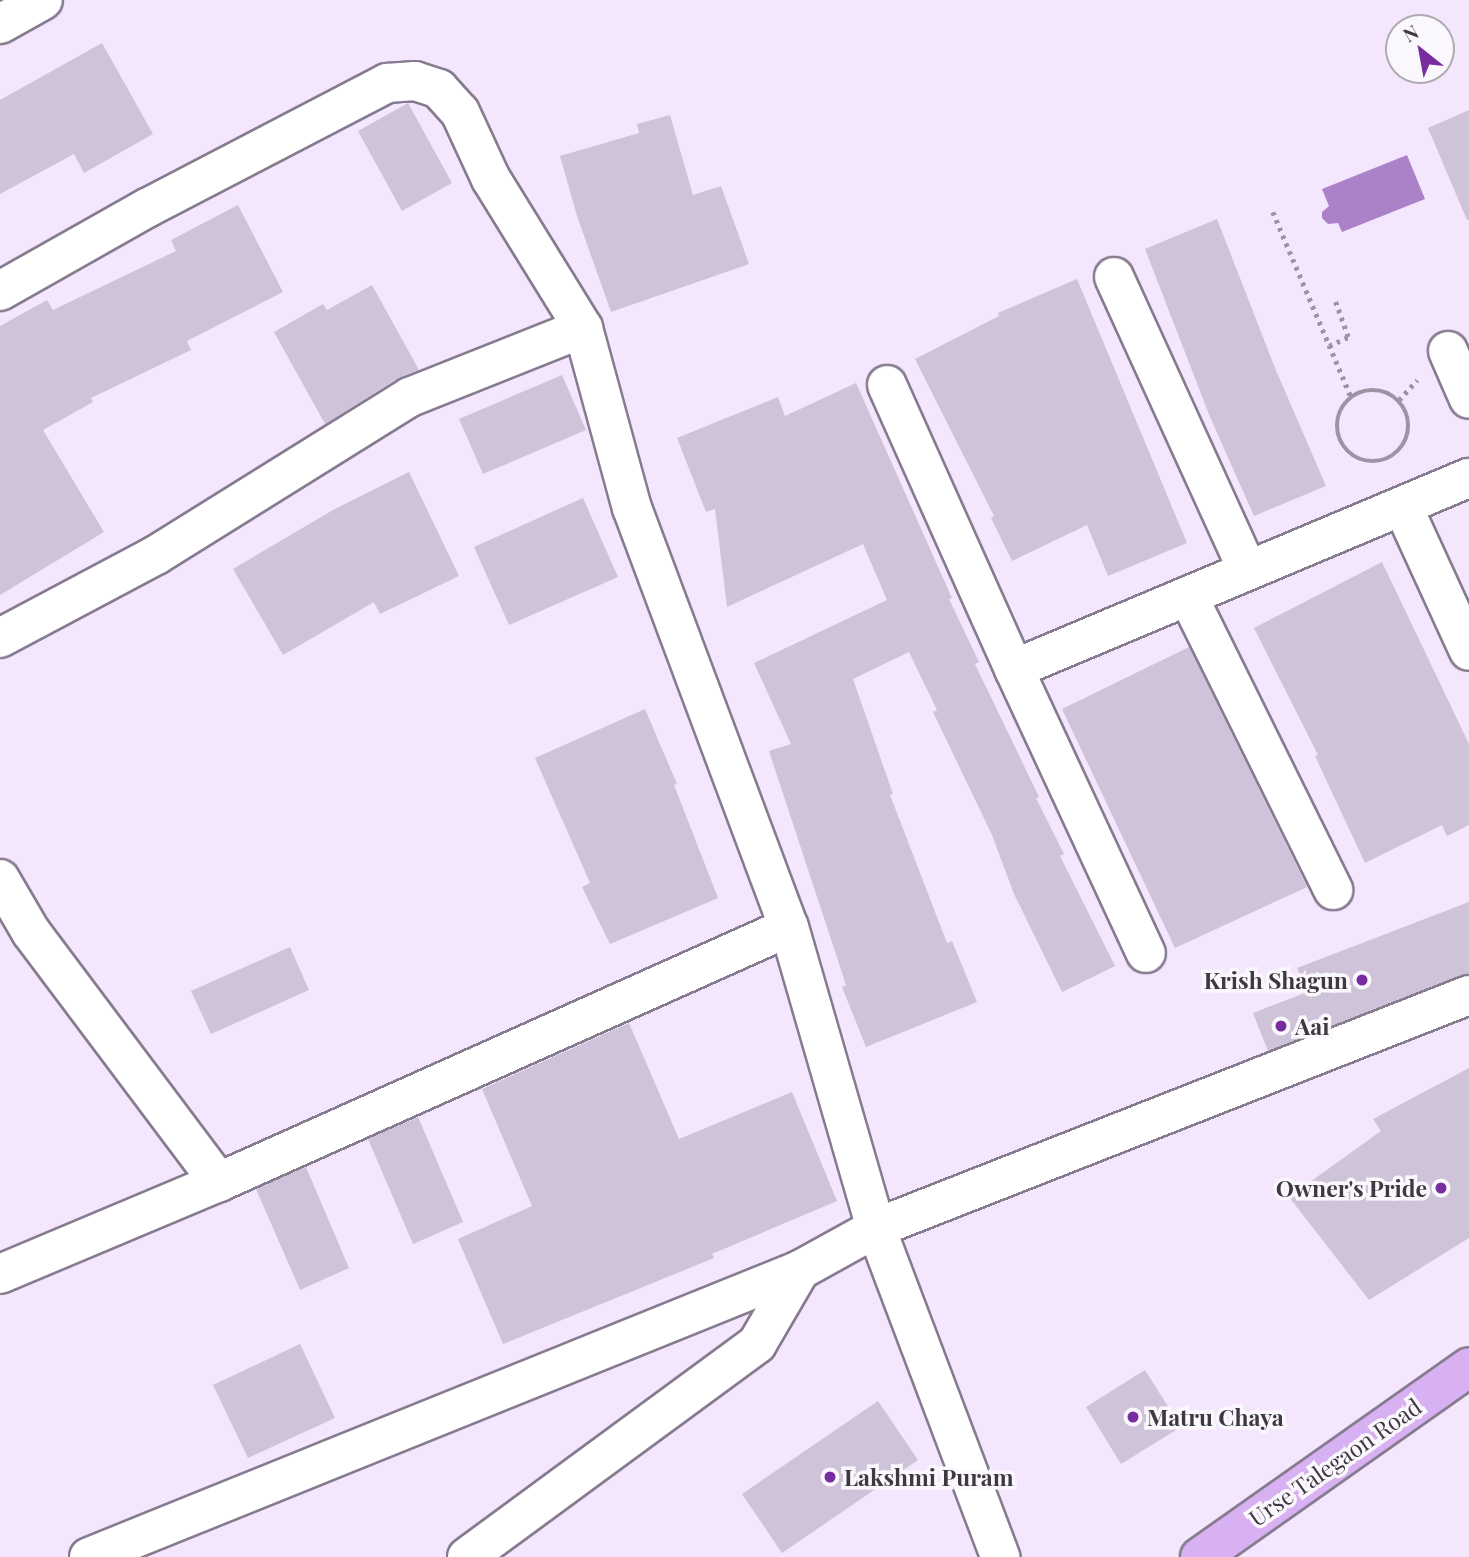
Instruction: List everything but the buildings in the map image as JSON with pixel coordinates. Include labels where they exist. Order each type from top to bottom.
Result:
[{"type":"highway","name":"Urse Talegaon Road","points":[[1200,1557],[1469,1367]]},
{"type":"street","points":[[0,24],[43,0]]},
{"type":"street","points":[[0,290],[147,208],[387,83],[415,81],[439,89],[460,112],[491,179],[583,328],[632,508],[789,927],[876,1228],[1000,1557]]},
{"type":"street","points":[[1114,277],[1247,569]]},
{"type":"street","points":[[0,638],[156,555],[410,397],[583,328]]},
{"type":"street","points":[[1435,362],[1469,399]]},
{"type":"street","points":[[887,385],[1014,669],[1146,953]]},
{"type":"street","points":[[1014,669],[1469,478]]},
{"type":"street","points":[[1403,507],[1469,651]]},
{"type":"street","points":[[1188,596],[1333,890]]},
{"type":"street","points":[[0,879],[31,932],[219,1182]]},
{"type":"street","points":[[0,1274],[219,1182],[789,927]]},
{"type":"street","points":[[89,1557],[800,1270],[876,1228],[1469,995]]},
{"type":"street","points":[[467,1557],[757,1344],[800,1270]]},
{"type":"path","points":[[1273,212],[1351,397]]},
{"type":"path","points":[[1329,346],[1348,337],[1334,298]]},
{"type":"path","points":[[1399,400],[1435,362]]},
{"type":"path","points":[[1376,390],[1399,400],[1407,411],[1409,438],[1391,458],[1364,462],[1343,447],[1337,434],[1337,421],[1351,397],[1362,391],[1376,390]]},
{"type":"shaded area","points":[[1407,155],[1425,199],[1342,232],[1338,223],[1328,224],[1322,218],[1322,212],[1329,206],[1322,189]]},
{"type":"place","name":"Krish Shagun","points":[[1362,980]]},
{"type":"place","name":"Aai","points":[[1281,1026]]},
{"type":"place","name":"Owner's Pride","points":[[1441,1188]]},
{"type":"place","name":"Matru Chaya","points":[[1133,1417]]},
{"type":"place","name":"Lakshmi Puram","points":[[830,1477]]}]
